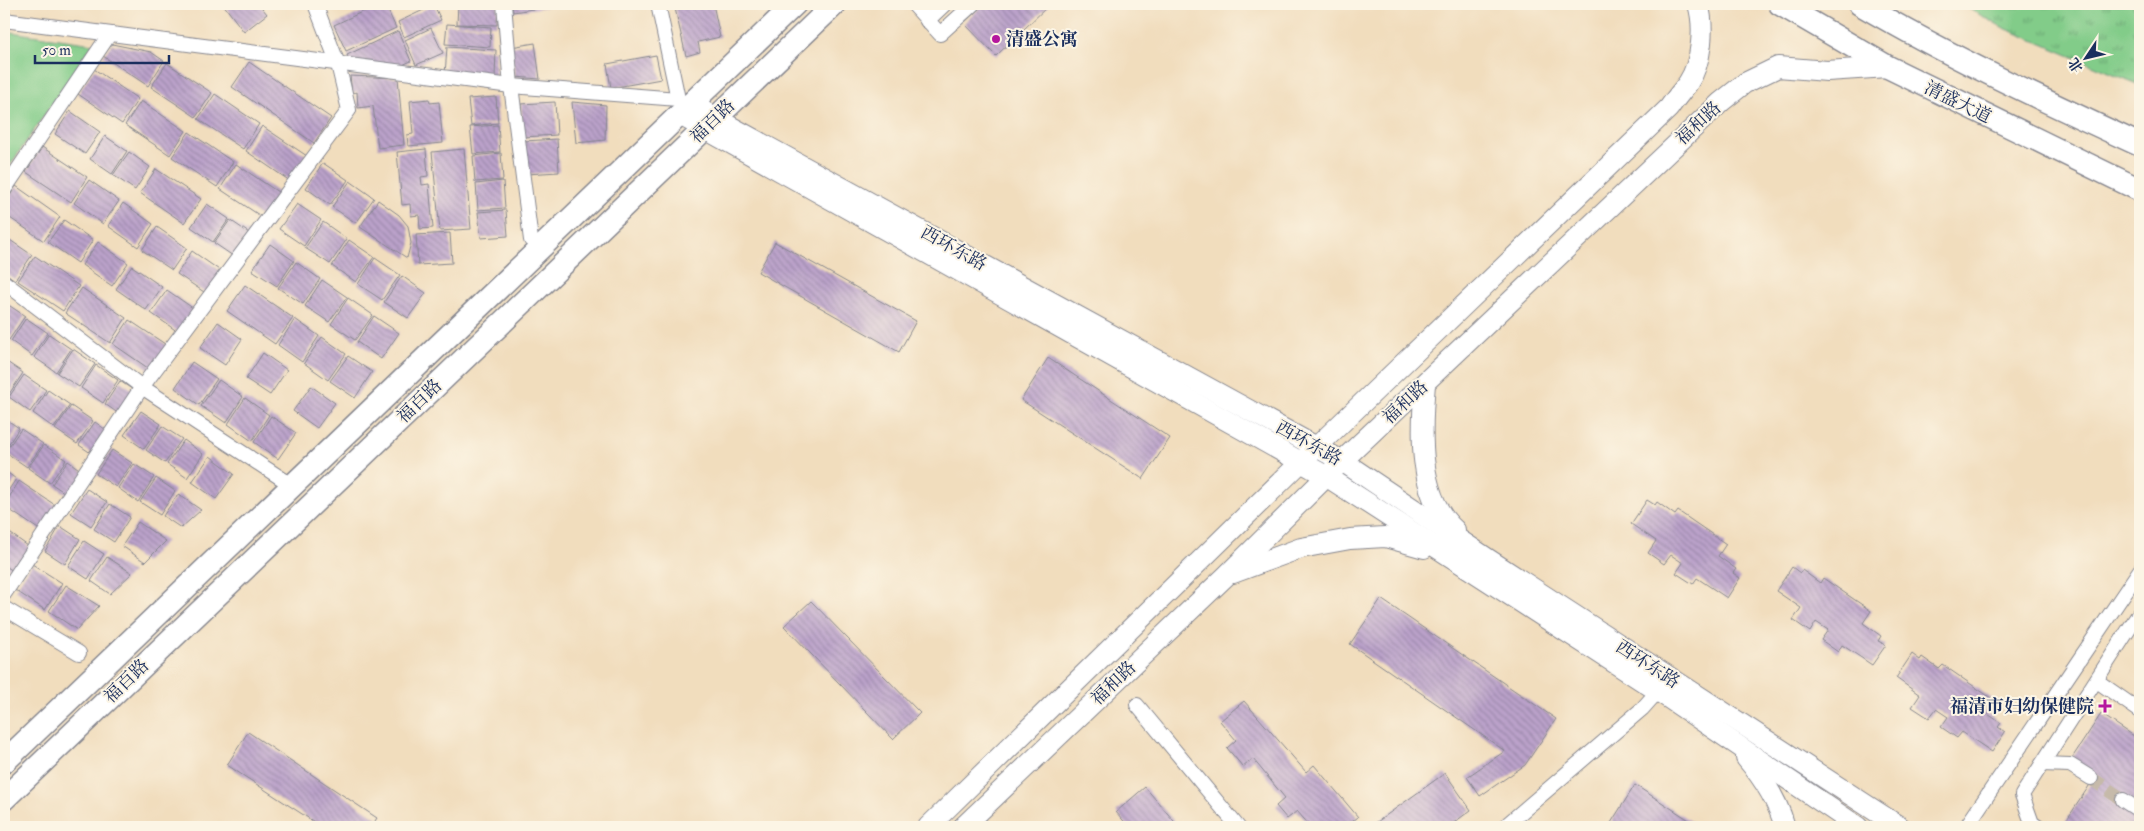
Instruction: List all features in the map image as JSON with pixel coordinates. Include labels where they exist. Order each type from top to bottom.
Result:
[{"type":"main road","name":"福百路","points":[[4,762],[684,106],[795,4]]},
{"type":"main road","name":"福百路","points":[[4,798],[835,4]]},
{"type":"main road","name":"清盛大道","points":[[1780,4],[1888,67],[2140,190]]},
{"type":"main road","points":[[1860,4],[1909,32],[2066,111],[2140,145]]},
{"type":"street","points":[[4,594],[142,387],[349,110],[338,64],[315,4]]},
{"type":"street","points":[[504,4],[531,240]]},
{"type":"street","points":[[4,20],[338,64],[684,106],[658,4]]},
{"type":"street","points":[[913,4],[940,34],[973,4]]},
{"type":"street","points":[[927,20],[945,4]]},
{"type":"street","name":"福和路","points":[[928,827],[1317,446],[1669,108],[1689,81],[1698,60],[1702,21],[1698,4]]},
{"type":"street","points":[[4,190],[109,35]]},
{"type":"street","name":"福和路","points":[[963,827],[1226,576],[1326,476],[1721,102],[1745,83],[1778,67],[1827,71],[1888,67]]},
{"type":"street","name":"西环东路","points":[[684,106],[709,124],[1326,476],[1658,691],[1854,826]]},
{"type":"street","name":"西环东路","points":[[709,124],[1317,446],[1488,560],[1866,805],[1889,824]]},
{"type":"street","points":[[4,282],[142,387],[292,486]]},
{"type":"street","points":[[1425,384],[1422,422],[1429,494],[1451,527],[1488,560]]},
{"type":"street","points":[[1226,576],[1301,548],[1350,539],[1385,537],[1448,556]]},
{"type":"street","points":[[1966,827],[2140,570]]},
{"type":"street","points":[[4,608],[79,653]]},
{"type":"street","points":[[2038,827],[2032,823],[2022,795],[2140,612]]},
{"type":"street","points":[[2097,681],[2140,711]]},
{"type":"street","points":[[1504,827],[1642,709],[1658,691]]},
{"type":"street","points":[[1138,705],[1238,827]]},
{"type":"street","points":[[1730,740],[1758,773],[1774,798],[1786,827]]},
{"type":"street","points":[[2042,764],[2070,765],[2091,778]]},
{"type":"street","points":[[2123,800],[2140,811]]},
{"type":"street","points":[[1854,826],[1866,805]]},
{"type":"green space","points":[[1960,4],[2140,4],[2140,85],[2004,28]]},
{"type":"green space","points":[[4,31],[93,44],[4,174]]},
{"type":"building","points":[[223,4],[259,4],[267,14],[244,32]]},
{"type":"building","points":[[379,4],[385,4],[396,28],[346,51],[334,25]]},
{"type":"building","points":[[458,4],[498,4],[497,25],[457,24]]},
{"type":"building","points":[[512,4],[546,4],[546,7],[513,12]]},
{"type":"building","points":[[674,4],[713,4],[720,37],[698,42],[700,52],[686,56]]},
{"type":"building","name":"清盛公寓","points":[[984,4],[1050,4],[996,56],[964,23]]},
{"type":"building","points":[[434,5],[441,20],[404,37],[398,22]]},
{"type":"building","points":[[447,24],[491,27],[490,47],[445,44]]},
{"type":"building","points":[[431,28],[443,53],[416,65],[405,40]]},
{"type":"building","points":[[398,31],[411,61],[396,68],[350,62],[347,55]]},
{"type":"building","points":[[535,43],[540,79],[515,77],[511,47]]},
{"type":"building","points":[[112,44],[151,52],[164,61],[148,86],[103,56]]},
{"type":"building","points":[[447,47],[496,50],[495,77],[445,75]]},
{"type":"building","points":[[656,55],[661,79],[611,88],[607,64]]},
{"type":"building","points":[[249,62],[331,118],[314,143],[232,87]]},
{"type":"building","points":[[167,63],[212,93],[196,117],[151,87]]},
{"type":"building","points":[[94,69],[138,99],[122,124],[78,94]]},
{"type":"building","points":[[350,76],[398,78],[404,145],[378,148],[373,106],[358,108],[357,92],[352,93]]},
{"type":"building","points":[[215,94],[259,124],[243,149],[198,119]]},
{"type":"building","points":[[496,97],[498,123],[471,126],[468,99]]},
{"type":"building","points":[[429,99],[430,103],[439,102],[443,143],[408,146],[407,135],[413,134],[410,101]]},
{"type":"building","points":[[141,101],[186,131],[170,155],[125,125]]},
{"type":"building","points":[[555,102],[557,135],[523,137],[521,104]]},
{"type":"building","points":[[572,102],[606,105],[605,140],[576,143]]},
{"type":"building","points":[[70,111],[100,132],[85,154],[55,134]]},
{"type":"building","points":[[498,125],[500,152],[473,154],[470,127]]},
{"type":"building","points":[[262,126],[307,156],[290,181],[246,151]]},
{"type":"building","points":[[189,132],[233,162],[217,187],[172,157]]},
{"type":"building","points":[[105,136],[127,151],[112,174],[90,159]]},
{"type":"building","points":[[557,139],[559,172],[526,174],[524,141]]},
{"type":"building","points":[[42,147],[87,177],[71,202],[26,172]]},
{"type":"building","points":[[426,149],[428,176],[421,177],[422,185],[429,184],[433,228],[420,229],[419,215],[411,216],[410,204],[402,205],[397,152]]},
{"type":"building","points":[[464,149],[471,229],[440,231],[432,152]]},
{"type":"building","points":[[129,152],[150,167],[135,190],[113,175]]},
{"type":"building","points":[[501,153],[503,180],[475,182],[473,156]]},
{"type":"building","points":[[323,163],[348,180],[330,205],[306,188]]},
{"type":"building","points":[[236,164],[281,194],[265,219],[220,189]]},
{"type":"building","points":[[156,169],[201,199],[184,223],[140,193]]},
{"type":"building","points":[[89,180],[119,201],[103,224],[74,203]]},
{"type":"building","points":[[350,181],[374,198],[356,223],[332,207]]},
{"type":"building","points":[[503,181],[505,208],[478,210],[476,184]]},
{"type":"building","points":[[16,186],[60,217],[44,241],[4,214],[4,205]]},
{"type":"building","points":[[378,200],[399,215],[408,226],[411,243],[407,258],[360,227]]},
{"type":"building","points":[[123,203],[153,224],[138,247],[108,226]]},
{"type":"building","points":[[207,204],[229,219],[213,242],[191,227]]},
{"type":"building","points":[[297,204],[321,220],[304,246],[279,229]]},
{"type":"building","points":[[506,210],[508,236],[481,238],[478,212]]},
{"type":"building","points":[[64,220],[93,240],[78,263],[48,242]]},
{"type":"building","points":[[230,220],[252,235],[236,258],[214,243]]},
{"type":"building","points":[[323,222],[347,239],[330,264],[305,248]]},
{"type":"building","points":[[157,227],[187,248],[172,270],[142,250]]},
{"type":"building","points":[[450,233],[452,263],[418,265],[416,235]]},
{"type":"building","points":[[4,236],[32,255],[15,280],[4,272]]},
{"type":"building","points":[[349,240],[374,257],[356,282],[332,266]]},
{"type":"building","points":[[98,242],[128,263],[112,286],[82,265]]},
{"type":"building","points":[[775,242],[916,321],[899,352],[758,272]]},
{"type":"building","points":[[270,244],[294,261],[277,286],[252,270]]},
{"type":"building","points":[[192,251],[222,272],[207,294],[177,274]]},
{"type":"building","points":[[35,256],[79,286],[63,311],[18,281]]},
{"type":"building","points":[[375,258],[400,275],[382,300],[358,284]]},
{"type":"building","points":[[296,262],[320,279],[303,304],[278,288]]},
{"type":"building","points":[[132,266],[162,287],[146,310],[116,289]]},
{"type":"building","points":[[402,276],[426,293],[408,318],[384,302]]},
{"type":"building","points":[[322,280],[347,297],[329,322],[305,306]]},
{"type":"building","points":[[245,285],[293,318],[275,344],[227,311]]},
{"type":"building","points":[[82,288],[126,318],[110,343],[65,313]]},
{"type":"building","points":[[167,290],[197,311],[181,334],[151,313]]},
{"type":"building","points":[[348,298],[373,315],[355,340],[331,324]]},
{"type":"building","points":[[4,302],[25,316],[9,340],[4,336]]},
{"type":"building","points":[[374,316],[399,333],[381,359],[357,342]]},
{"type":"building","points":[[26,318],[48,333],[32,356],[11,341]]},
{"type":"building","points":[[295,319],[319,336],[302,362],[278,345]]},
{"type":"building","points":[[129,320],[174,350],[158,375],[113,344]]},
{"type":"building","points":[[218,322],[242,339],[225,365],[200,348]]},
{"type":"building","points":[[49,334],[71,349],[56,372],[34,357]]},
{"type":"building","points":[[322,337],[346,354],[328,380],[304,363]]},
{"type":"building","points":[[73,349],[95,364],[79,387],[57,373]]},
{"type":"building","points":[[263,353],[287,370],[270,395],[246,379]]},
{"type":"building","points":[[348,356],[372,372],[355,398],[330,381]]},
{"type":"building","points":[[1048,358],[1170,438],[1143,479],[1021,400]]},
{"type":"building","points":[[4,360],[23,373],[7,397],[4,394]]},
{"type":"building","points":[[192,362],[217,379],[199,405],[175,388]]},
{"type":"building","points":[[96,365],[118,380],[103,403],[81,388]]},
{"type":"building","points":[[24,375],[46,390],[30,412],[9,397]]},
{"type":"building","points":[[219,380],[243,397],[226,423],[201,406]]},
{"type":"building","points":[[120,381],[142,396],[126,419],[105,404]]},
{"type":"building","points":[[311,386],[335,403],[317,428],[293,411]]},
{"type":"building","points":[[48,390],[70,405],[54,428],[33,413]]},
{"type":"building","points":[[245,398],[269,415],[252,441],[228,424]]},
{"type":"building","points":[[71,406],[93,421],[77,444],[55,429]]},
{"type":"building","points":[[141,411],[161,424],[144,449],[124,435]]},
{"type":"building","points":[[271,416],[296,433],[278,459],[254,442]]},
{"type":"building","points":[[4,418],[19,428],[4,451]]},
{"type":"building","points":[[95,422],[116,437],[101,460],[79,445]]},
{"type":"building","points":[[162,426],[182,439],[165,463],[146,450]]},
{"type":"building","points":[[21,429],[43,444],[27,467],[5,452]]},
{"type":"building","points":[[184,440],[203,454],[187,478],[167,464]]},
{"type":"building","points":[[44,445],[66,460],[50,483],[28,468]]},
{"type":"building","points":[[112,450],[132,463],[116,487],[96,474]]},
{"type":"building","points":[[210,456],[234,474],[216,499],[192,482]]},
{"type":"building","points":[[68,461],[89,476],[74,499],[52,484]]},
{"type":"building","points":[[134,464],[154,477],[138,502],[118,488]]},
{"type":"building","points":[[4,470],[16,479],[4,497]]},
{"type":"building","points":[[156,478],[175,491],[160,515],[140,502]]},
{"type":"building","points":[[19,481],[64,511],[47,535],[4,506]]},
{"type":"building","points":[[87,489],[107,502],[91,526],[71,513]]},
{"type":"building","points":[[178,494],[201,510],[181,528],[163,516]]},
{"type":"building","points":[[1647,500],[1655,505],[1657,502],[1675,515],[1678,511],[1726,544],[1718,556],[1736,569],[1733,573],[1740,578],[1727,598],[1697,578],[1693,584],[1676,573],[1683,563],[1671,555],[1664,564],[1648,553],[1656,541],[1631,524]]},
{"type":"building","points":[[110,504],[130,517],[114,542],[94,529]]},
{"type":"building","points":[[138,522],[166,541],[145,562],[122,546]]},
{"type":"building","points":[[60,526],[80,539],[65,564],[45,551]]},
{"type":"building","points":[[4,529],[35,551],[19,575],[4,565]]},
{"type":"building","points":[[84,541],[104,554],[88,579],[68,566]]},
{"type":"building","points":[[107,557],[132,573],[110,594],[91,581]]},
{"type":"building","points":[[32,564],[62,583],[45,610],[15,590]]},
{"type":"building","points":[[1792,567],[1800,573],[1802,570],[1820,583],[1823,578],[1871,611],[1863,623],[1881,636],[1878,641],[1886,645],[1872,665],[1842,645],[1838,652],[1821,640],[1828,630],[1816,622],[1810,632],[1793,620],[1801,608],[1776,591]]},
{"type":"building","points":[[66,585],[99,606],[77,630],[49,611]]},
{"type":"building","points":[[1381,599],[1556,719],[1525,765],[1480,796],[1467,777],[1505,751],[1350,644]]},
{"type":"building","points":[[811,601],[920,713],[893,739],[784,626]]},
{"type":"building","points":[[1912,654],[1920,660],[1922,657],[1939,669],[1943,665],[1991,698],[1982,710],[2001,723],[1998,727],[2005,732],[1992,752],[1962,732],[1957,738],[1941,727],[1948,717],[1936,709],[1929,718],[1912,707],[1920,695],[1896,678]]},
{"type":"building","points":[[1244,701],[1306,772],[1314,765],[1358,817],[1346,827],[1311,827],[1297,811],[1287,819],[1276,806],[1285,798],[1253,759],[1243,767],[1227,748],[1236,740],[1220,721]]},
{"type":"building","points":[[2101,714],[2140,740],[2140,827],[2062,827],[2095,777],[2070,761]]},
{"type":"building","points":[[248,732],[377,818],[371,827],[322,827],[227,765]]},
{"type":"building","points":[[1445,773],[1471,810],[1448,827],[1370,827]]},
{"type":"building","points":[[1635,785],[1700,827],[1609,826]]},
{"type":"building","points":[[1145,787],[1179,827],[1129,827],[1116,812]]},
{"type":"tunnel","points":[[2091,778],[2123,800]]},
{"type":"place","name":"清盛公寓","points":[[996,39]]},
{"type":"place","name":"福清市妇幼保健院","points":[[2105,706]]}]
